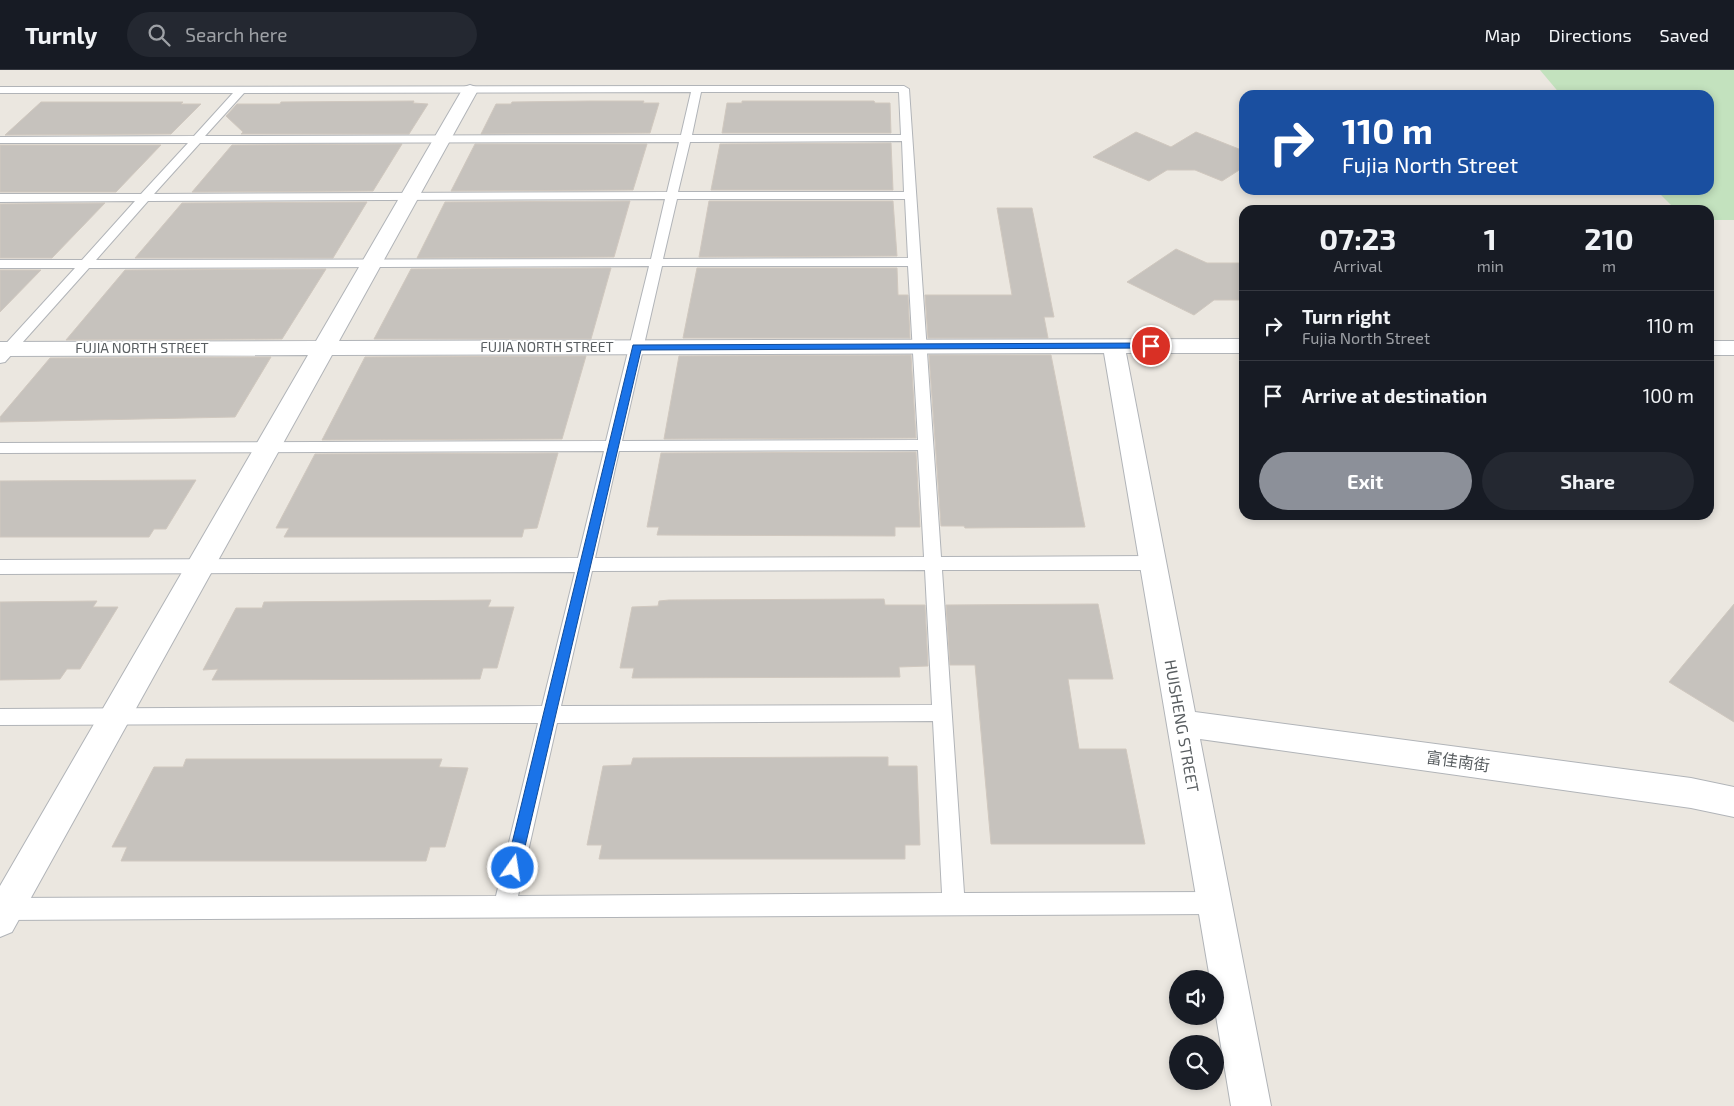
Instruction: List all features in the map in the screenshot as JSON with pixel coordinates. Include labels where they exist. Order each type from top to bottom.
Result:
[{"type":"street","points":[[2,913],[470,90]]},
{"type":"street","name":"HUISHENG STREET","points":[[1114,346],[1251,1106]]},
{"type":"street","name":"FUJIA NORTH STREET","points":[[3,352],[324,348],[1239,346]]},
{"type":"street","points":[[1714,348],[1734,348]]},
{"type":"street","name":"富佳南街","points":[[1182,723],[1691,793],[1734,802]]},
{"type":"lane","points":[[504,907],[698,89]]},
{"type":"lane","points":[[0,90],[904,89],[954,904]]},
{"type":"lane","points":[[0,100],[12,90]]},
{"type":"lane","points":[[3,352],[85,264],[241,90]]},
{"type":"lane","points":[[0,140],[907,138]]},
{"type":"lane","points":[[0,198],[910,195]]},
{"type":"lane","points":[[0,264],[914,262]]},
{"type":"lane","points":[[0,448],[926,446]]},
{"type":"lane","points":[[0,567],[1153,563]]},
{"type":"lane","points":[[0,717],[942,713]]},
{"type":"lane","points":[[2,913],[504,907],[1214,903]]},
{"type":"green space","points":[[1540,70],[1734,70],[1734,220],[1714,220],[1714,205],[1671,205],[1661,195],[1714,195],[1714,90],[1557,90]]},
{"type":"building","points":[[414,101],[413,103],[428,104],[409,134],[241,134],[243,132],[226,116],[237,104]]},
{"type":"building","points":[[644,101],[643,103],[659,103],[650,133],[481,134],[496,104]]},
{"type":"building","points":[[742,101],[874,101],[875,103],[890,103],[891,133],[722,133],[727,103],[742,103]]},
{"type":"building","points":[[41,102],[183,102],[181,104],[201,104],[171,134],[5,135]]},
{"type":"building","points":[[1136,132],[1171,147],[1196,132],[1239,149],[1239,170],[1222,181],[1195,170],[1167,170],[1149,181],[1093,157]]},
{"type":"building","points":[[891,143],[893,190],[711,190],[720,144]]},
{"type":"building","points":[[402,144],[373,191],[192,192],[232,145]]},
{"type":"building","points":[[475,144],[647,144],[633,190],[451,191]]},
{"type":"building","points":[[0,145],[161,145],[116,192],[0,192]]},
{"type":"building","points":[[630,201],[614,257],[417,258],[445,202]]},
{"type":"building","points":[[709,201],[893,201],[897,256],[699,257]]},
{"type":"building","points":[[367,202],[333,258],[135,258],[182,203]]},
{"type":"building","points":[[105,203],[52,258],[0,258],[0,204]]},
{"type":"building","points":[[997,208],[1032,208],[1054,317],[1044,317],[1048,338],[928,338],[925,295],[1012,295]]},
{"type":"building","points":[[1176,249],[1207,263],[1239,263],[1239,300],[1214,300],[1194,315],[1127,282]]},
{"type":"building","points":[[611,268],[591,339],[374,339],[411,269]]},
{"type":"building","points":[[697,268],[897,268],[898,295],[908,295],[910,338],[683,338]]},
{"type":"building","points":[[326,269],[282,339],[66,340],[125,270]]},
{"type":"building","points":[[0,270],[41,270],[0,312]]},
{"type":"building","points":[[911,355],[916,438],[664,439],[679,356]]},
{"type":"building","points":[[929,355],[1051,355],[1085,527],[965,528],[964,526],[941,526]]},
{"type":"building","points":[[586,356],[562,439],[322,440],[365,357]]},
{"type":"building","points":[[271,357],[235,417],[0,422],[0,417],[50,358]]},
{"type":"building","points":[[916,452],[920,527],[895,527],[895,536],[657,535],[659,527],[647,527],[661,453]]},
{"type":"building","points":[[558,453],[537,528],[524,529],[522,537],[284,537],[289,528],[276,528],[315,454]]},
{"type":"building","points":[[196,480],[166,529],[154,529],[149,537],[0,537],[0,481]]},
{"type":"building","points":[[884,599],[885,605],[925,605],[928,666],[899,667],[900,677],[632,678],[634,668],[620,668],[632,607],[658,606],[659,601],[669,600]]},
{"type":"building","points":[[491,600],[488,607],[514,607],[497,668],[483,668],[480,679],[212,680],[218,669],[203,670],[236,608],[262,608],[264,602]]},
{"type":"building","points":[[97,601],[93,607],[118,607],[80,669],[67,669],[60,679],[0,680],[0,602]]},
{"type":"building","points":[[1098,604],[1113,679],[1068,679],[1079,749],[1126,749],[1145,844],[991,844],[975,665],[950,665],[946,605]]},
{"type":"building","points":[[1734,604],[1734,722],[1669,682]]},
{"type":"building","points":[[888,757],[888,766],[917,766],[920,845],[905,845],[905,859],[599,859],[602,845],[587,845],[603,766],[631,765],[633,758]]},
{"type":"building","points":[[186,759],[442,759],[439,767],[468,768],[445,847],[430,847],[426,861],[121,861],[127,847],[112,847],[154,767],[183,767]]},
{"type":"route","points":[[513,868],[637,347],[1151,346]]}]
